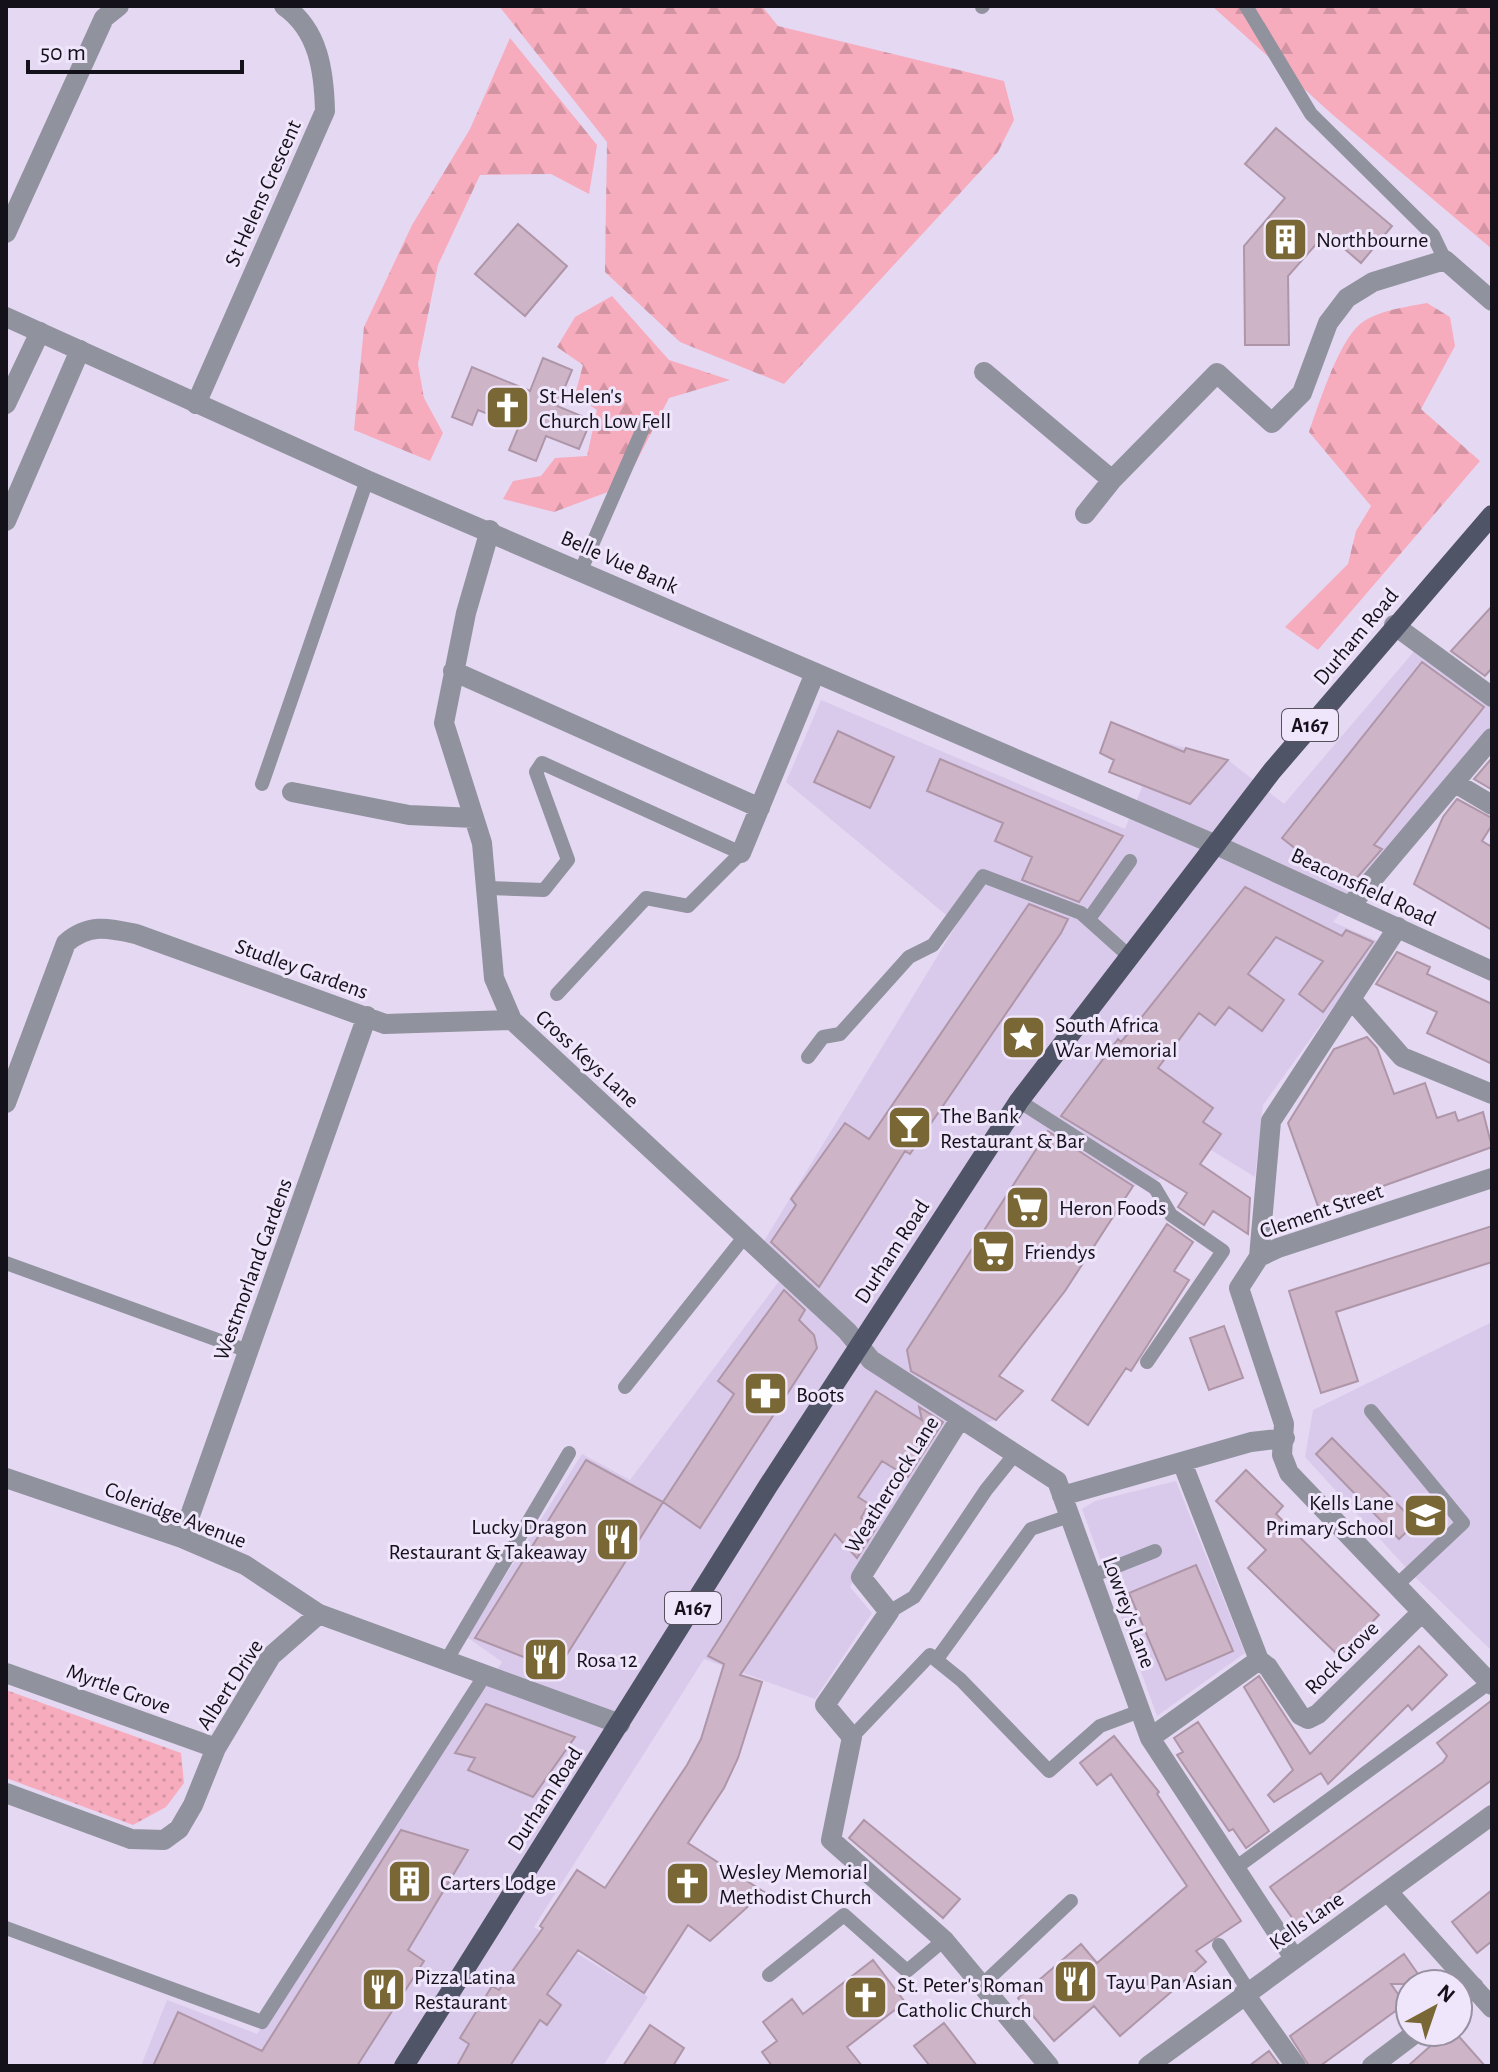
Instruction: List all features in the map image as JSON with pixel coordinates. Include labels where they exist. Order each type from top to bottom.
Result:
[{"type":"main road","name":"Durham Road","points":[[404,2066],[858,1346],[1019,1101],[1272,771],[1394,625],[1492,515]]},
{"type":"street","points":[[6,233],[104,18],[119,6]]},
{"type":"street","name":"St Helens Crescent","points":[[196,404],[325,111],[324,80],[317,49],[298,16],[284,6]]},
{"type":"street","points":[[1085,514],[1112,480],[1217,373],[1272,423],[1302,393],[1328,323],[1347,298],[1373,282],[1445,260],[1492,301]]},
{"type":"street","name":"Belle Vue Bank","points":[[6,317],[367,480],[490,530],[1216,845]]},
{"type":"street","points":[[6,404],[40,332]]},
{"type":"street","points":[[6,521],[80,350]]},
{"type":"street","points":[[984,372],[1112,480]]},
{"type":"street","name":"Cross Keys Lane","points":[[490,530],[453,671],[444,723],[474,818],[488,888],[494,978],[512,1020],[847,1331],[858,1346]]},
{"type":"street","points":[[1394,625],[1492,697]]},
{"type":"street","points":[[453,671],[760,808]]},
{"type":"street","points":[[741,853],[815,673]]},
{"type":"street","points":[[1350,906],[1492,738]]},
{"type":"street","points":[[1455,783],[1492,805]]},
{"type":"street","points":[[292,792],[409,815],[474,818]]},
{"type":"street","name":"Beaconsfield Road","points":[[1216,845],[1492,971]]},
{"type":"street","name":"Studley Gardens","points":[[6,1103],[66,943],[80,931],[97,927],[136,934],[385,1024],[491,1018],[512,1020]]},
{"type":"street","points":[[1259,1257],[1271,1121],[1398,927]]},
{"type":"street","points":[[1351,999],[1402,1057],[1492,1094]]},
{"type":"street","name":"Westmorland Gardens","points":[[182,1538],[367,1016]]},
{"type":"street","name":"Clement Street","points":[[1491,1684],[1289,1473],[1282,1455],[1284,1424],[1239,1288],[1259,1257],[1492,1178]]},
{"type":"street","name":"Lowrey's Lane","points":[[858,1346],[871,1360],[1057,1481],[1150,1738],[1294,1958]]},
{"type":"street","name":"Weathercock Lane","points":[[889,1612],[861,1577],[960,1419]]},
{"type":"street","points":[[1066,1506],[1182,1462],[1251,1442],[1285,1438]]},
{"type":"street","points":[[1150,1738],[1259,1660],[1182,1462]]},
{"type":"street","name":"Coleridge Avenue","points":[[6,1478],[182,1538],[245,1565],[319,1614]]},
{"type":"street","points":[[889,1612],[825,1705],[852,1737],[831,1840],[944,1940],[1049,2066]]},
{"type":"street","name":"Rock Grove","points":[[1259,1660],[1268,1667],[1300,1715],[1308,1719],[1318,1714],[1422,1612]]},
{"type":"street","points":[[319,1614],[620,1724]]},
{"type":"street","name":"Albert Drive","points":[[6,1793],[131,1839],[164,1840],[179,1829],[193,1805],[216,1748],[271,1656],[319,1614]]},
{"type":"street","name":"Myrtle Grove","points":[[6,1673],[216,1748]]},
{"type":"street","name":"Kells Lane","points":[[1161,2062],[1246,1992],[1492,1815]]},
{"type":"street","points":[[1388,1892],[1446,1968]]},
{"type":"street","points":[[1246,1992],[1296,2066]]},
{"type":"street","points":[[1380,2064],[1398,2048]]},
{"type":"lane","points":[[1246,6],[1311,114],[1433,235],[1445,260]]},
{"type":"lane","points":[[581,570],[645,424]]},
{"type":"lane","points":[[262,784],[367,480]]},
{"type":"lane","points":[[488,888],[544,890],[568,860],[536,772],[542,763],[741,853],[688,906],[646,898],[557,994]]},
{"type":"lane","points":[[1089,919],[1130,861]]},
{"type":"lane","points":[[808,1057],[823,1037],[840,1034],[909,957],[933,945],[983,876],[1089,919],[1129,956]]},
{"type":"lane","points":[[1019,1101],[1155,1188],[1171,1215],[1223,1251],[1147,1362]]},
{"type":"lane","points":[[625,1387],[745,1236]]},
{"type":"lane","points":[[6,1263],[248,1351]]},
{"type":"lane","points":[[1371,1411],[1463,1523],[1397,1585]]},
{"type":"lane","points":[[446,1661],[569,1453]]},
{"type":"lane","points":[[889,1612],[914,1597],[986,1490],[1015,1454]]},
{"type":"lane","points":[[937,1659],[1031,1529],[1066,1506]]},
{"type":"lane","points":[[1092,1576],[1155,1551]]},
{"type":"lane","points":[[852,1737],[930,1655],[1049,1771],[1100,1726],[1140,1711]]},
{"type":"lane","points":[[6,1928],[262,2022],[485,1675]]},
{"type":"lane","points":[[1234,1869],[1491,1684]]},
{"type":"lane","points":[[982,1985],[1071,1901]]},
{"type":"lane","points":[[769,1975],[844,1915],[907,1971],[944,1940]]},
{"type":"lane","points":[[1219,1945],[1246,1992]]},
{"type":"shaded area","points":[[1416,649],[1492,706],[1492,728],[1333,922],[1380,942],[1263,1105],[1255,1177],[1193,1139],[1164,1178],[1133,1186],[1065,1291],[999,1376],[1023,1391],[996,1420],[946,1434],[850,1587],[872,1613],[815,1699],[704,1659],[534,1927],[648,1997],[603,2066],[141,2066],[167,2000],[257,2034],[502,1662],[467,1637],[582,1454],[630,1480],[789,1268],[764,1241],[957,924],[786,782],[821,700],[1125,829],[1161,741],[1228,760],[1284,804]]},
{"type":"shaded area","name":"Kells Lane Primary School","points":[[1492,1322],[1492,1651],[1410,1572],[1305,1457],[1313,1410]]},
{"type":"shaded area","points":[[1176,1481],[1245,1653],[1157,1716],[1082,1509],[1095,1501]]},
{"type":"green space","points":[[499,6],[762,6],[778,26],[1004,81],[1014,120],[998,152],[784,384],[680,342],[605,272],[607,142]]},
{"type":"green space","points":[[1212,6],[1492,6],[1492,249],[1333,115]]},
{"type":"green space","points":[[510,38],[597,145],[589,194],[551,174],[480,175],[438,265],[418,364],[424,398],[443,433],[430,461],[354,430],[364,327],[412,225],[470,129]]},
{"type":"green space","points":[[612,296],[669,360],[730,380],[669,398],[624,486],[554,512],[503,499],[513,481],[541,476],[555,458],[587,456],[597,410],[575,395],[583,365],[557,347],[575,317]]},
{"type":"green space","points":[[1427,303],[1450,317],[1455,346],[1421,409],[1480,461],[1318,650],[1285,627],[1348,564],[1356,531],[1371,506],[1309,432],[1335,363],[1356,328],[1370,317]]},
{"type":"green space","points":[[6,1690],[181,1753],[184,1783],[166,1807],[133,1825],[6,1778]]},
{"type":"building","name":"Northbourne","points":[[1276,128],[1392,226],[1361,263],[1326,233],[1288,276],[1289,345],[1245,345],[1244,246],[1285,198],[1245,164]]},
{"type":"building","points":[[518,224],[567,266],[525,316],[475,274]]},
{"type":"building","name":"St Helen's Church Low Fell","points":[[543,358],[572,370],[557,406],[591,420],[579,449],[546,436],[536,461],[509,450],[519,426],[478,410],[472,425],[452,417],[472,367],[530,391]]},
{"type":"building","points":[[1492,606],[1492,668],[1485,676],[1451,651]]},
{"type":"building","points":[[1422,662],[1484,707],[1374,845],[1382,849],[1354,881],[1319,867],[1282,838]]},
{"type":"building","points":[[1111,722],[1184,752],[1186,748],[1228,760],[1190,804],[1109,772],[1114,760],[1100,753]]},
{"type":"building","points":[[838,731],[894,757],[870,808],[814,782]]},
{"type":"building","points":[[1492,758],[1492,788],[1491,789],[1474,779]]},
{"type":"building","points":[[940,759],[1123,836],[1079,902],[1022,880],[1032,857],[995,841],[1003,823],[927,791]]},
{"type":"building","points":[[1457,799],[1492,818],[1492,825],[1482,841],[1492,847],[1492,930],[1414,884],[1443,817]]},
{"type":"building","points":[[1245,887],[1342,936],[1346,930],[1373,942],[1323,1012],[1299,994],[1323,961],[1276,937],[1248,974],[1284,1000],[1262,1031],[1229,1007],[1215,1025],[1199,1013],[1158,1068],[1213,1108],[1203,1122],[1221,1134],[1200,1164],[1250,1198],[1248,1234],[1213,1211],[1204,1225],[1178,1207],[1187,1193],[1061,1116],[1118,1039],[1121,1042],[1137,1023]]},
{"type":"building","points":[[1029,904],[1068,919],[1061,933],[910,1154],[905,1151],[819,1287],[771,1242],[796,1205],[791,1199],[845,1123],[869,1139]]},
{"type":"building","points":[[1397,952],[1430,967],[1427,974],[1492,1004],[1492,1064],[1427,1033],[1437,1012],[1376,984]]},
{"type":"building","points":[[1367,1037],[1377,1048],[1394,1094],[1425,1083],[1437,1118],[1455,1112],[1458,1121],[1483,1112],[1492,1147],[1319,1209],[1288,1123],[1334,1049]]},
{"type":"building","points":[[1048,1131],[1133,1186],[1065,1291],[999,1376],[1023,1391],[996,1420],[911,1371],[907,1350]]},
{"type":"building","points":[[1167,1224],[1193,1242],[1174,1271],[1189,1280],[1131,1371],[1126,1368],[1088,1425],[1052,1400]]},
{"type":"building","points":[[1492,1226],[1492,1262],[1336,1312],[1358,1381],[1321,1393],[1289,1291]]},
{"type":"building","points":[[784,1290],[805,1310],[799,1320],[814,1335],[817,1348],[700,1528],[663,1502],[734,1394],[718,1381]]},
{"type":"building","points":[[1224,1326],[1243,1378],[1209,1390],[1190,1338]]},
{"type":"building","points":[[876,1391],[922,1420],[919,1407],[943,1422],[908,1477],[882,1461],[858,1497],[869,1504],[861,1518],[876,1528],[857,1558],[835,1534],[740,1675],[762,1682],[738,1758],[724,1788],[688,1843],[764,1892],[710,1941],[688,1925],[644,1993],[578,1950],[547,1994],[561,2005],[547,2025],[540,2020],[510,2066],[457,2066],[469,2044],[460,2038],[492,1986],[499,1990],[543,1928],[540,1926],[577,1870],[605,1888],[687,1765],[701,1739],[724,1664],[708,1656]]},
{"type":"building","points":[[1332,1438],[1416,1523],[1399,1539],[1316,1454]]},
{"type":"building","points":[[586,1460],[663,1502],[557,1670],[475,1638]]},
{"type":"building","points":[[1246,1470],[1283,1506],[1276,1514],[1379,1615],[1339,1656],[1248,1568],[1266,1550],[1216,1501]]},
{"type":"building","points":[[1196,1565],[1233,1651],[1166,1680],[1129,1593]]},
{"type":"building","points":[[1419,1646],[1447,1675],[1412,1710],[1408,1705],[1328,1784],[1321,1773],[1274,1802],[1268,1795],[1293,1770],[1244,1687],[1259,1676],[1310,1754]]},
{"type":"building","points":[[1492,1700],[1492,1780],[1296,1923],[1270,1887],[1443,1762],[1447,1756],[1437,1743]]},
{"type":"building","points":[[486,1704],[575,1737],[533,1797],[468,1770],[475,1758],[455,1753]]},
{"type":"building","points":[[1198,1722],[1269,1831],[1246,1848],[1233,1829],[1229,1831],[1177,1755],[1183,1752],[1174,1738]]},
{"type":"building","points":[[1114,1736],[1159,1792],[1157,1794],[1241,1921],[1196,1951],[1206,1962],[1120,2036],[1094,2006],[1054,2041],[1018,1998],[1081,1944],[1097,1963],[1187,1886],[1111,1774],[1097,1785],[1080,1763]]},
{"type":"building","points":[[864,1820],[960,1899],[943,1918],[849,1838]]},
{"type":"building","points":[[401,1830],[468,1850],[408,1950],[424,1961],[357,2066],[153,2066],[178,2012],[262,2051]]},
{"type":"building","points":[[1492,1890],[1492,1941],[1477,1953],[1452,1922]]},
{"type":"building","points":[[1404,1954],[1414,1968],[1394,1968],[1394,1984],[1391,1984],[1394,1988],[1394,2012],[1320,2066],[1309,2066],[1290,2036]]},
{"type":"building","points":[[873,1960],[905,2002],[847,2047],[862,2066],[772,2066],[762,2052],[777,2041],[763,2022],[792,1999],[803,2014]]},
{"type":"building","points":[[944,2023],[977,2066],[930,2066],[914,2046]]},
{"type":"building","points":[[650,2025],[684,2048],[673,2066],[623,2066]]},
{"type":"building","points":[[1428,2048],[1469,2048],[1485,2066],[1408,2066]]},
{"type":"building","points":[[1269,2051],[1280,2066],[1249,2066]]},
{"type":"place","name":"Northbourne","points":[[1285,239]]},
{"type":"place","name":"St Helen's Church Low Fell","points":[[508,408]]},
{"type":"place","name":"South Africa War Memorial","points":[[1024,1037]]},
{"type":"place","name":"The Bank Restaurant & Bar","points":[[909,1128]]},
{"type":"place","name":"Heron Foods","points":[[1028,1207]]},
{"type":"place","name":"Friendys","points":[[993,1251]]},
{"type":"place","name":"Boots","points":[[765,1394]]},
{"type":"place","name":"Kells Lane Primary School","points":[[1425,1515]]},
{"type":"place","name":"Lucky Dragon Restaurant & Takeaway","points":[[618,1539]]},
{"type":"place","name":"Rosa 12","points":[[545,1659]]},
{"type":"place","name":"Carters Lodge","points":[[409,1882]]},
{"type":"place","name":"Wesley Memorial Methodist Church","points":[[688,1884]]},
{"type":"place","name":"Tayu Pan Asian","points":[[1075,1981]]},
{"type":"place","name":"Pizza Latina Restaurant","points":[[383,1989]]},
{"type":"place","name":"St. Peter's Roman Catholic Church","points":[[866,1997]]}]
